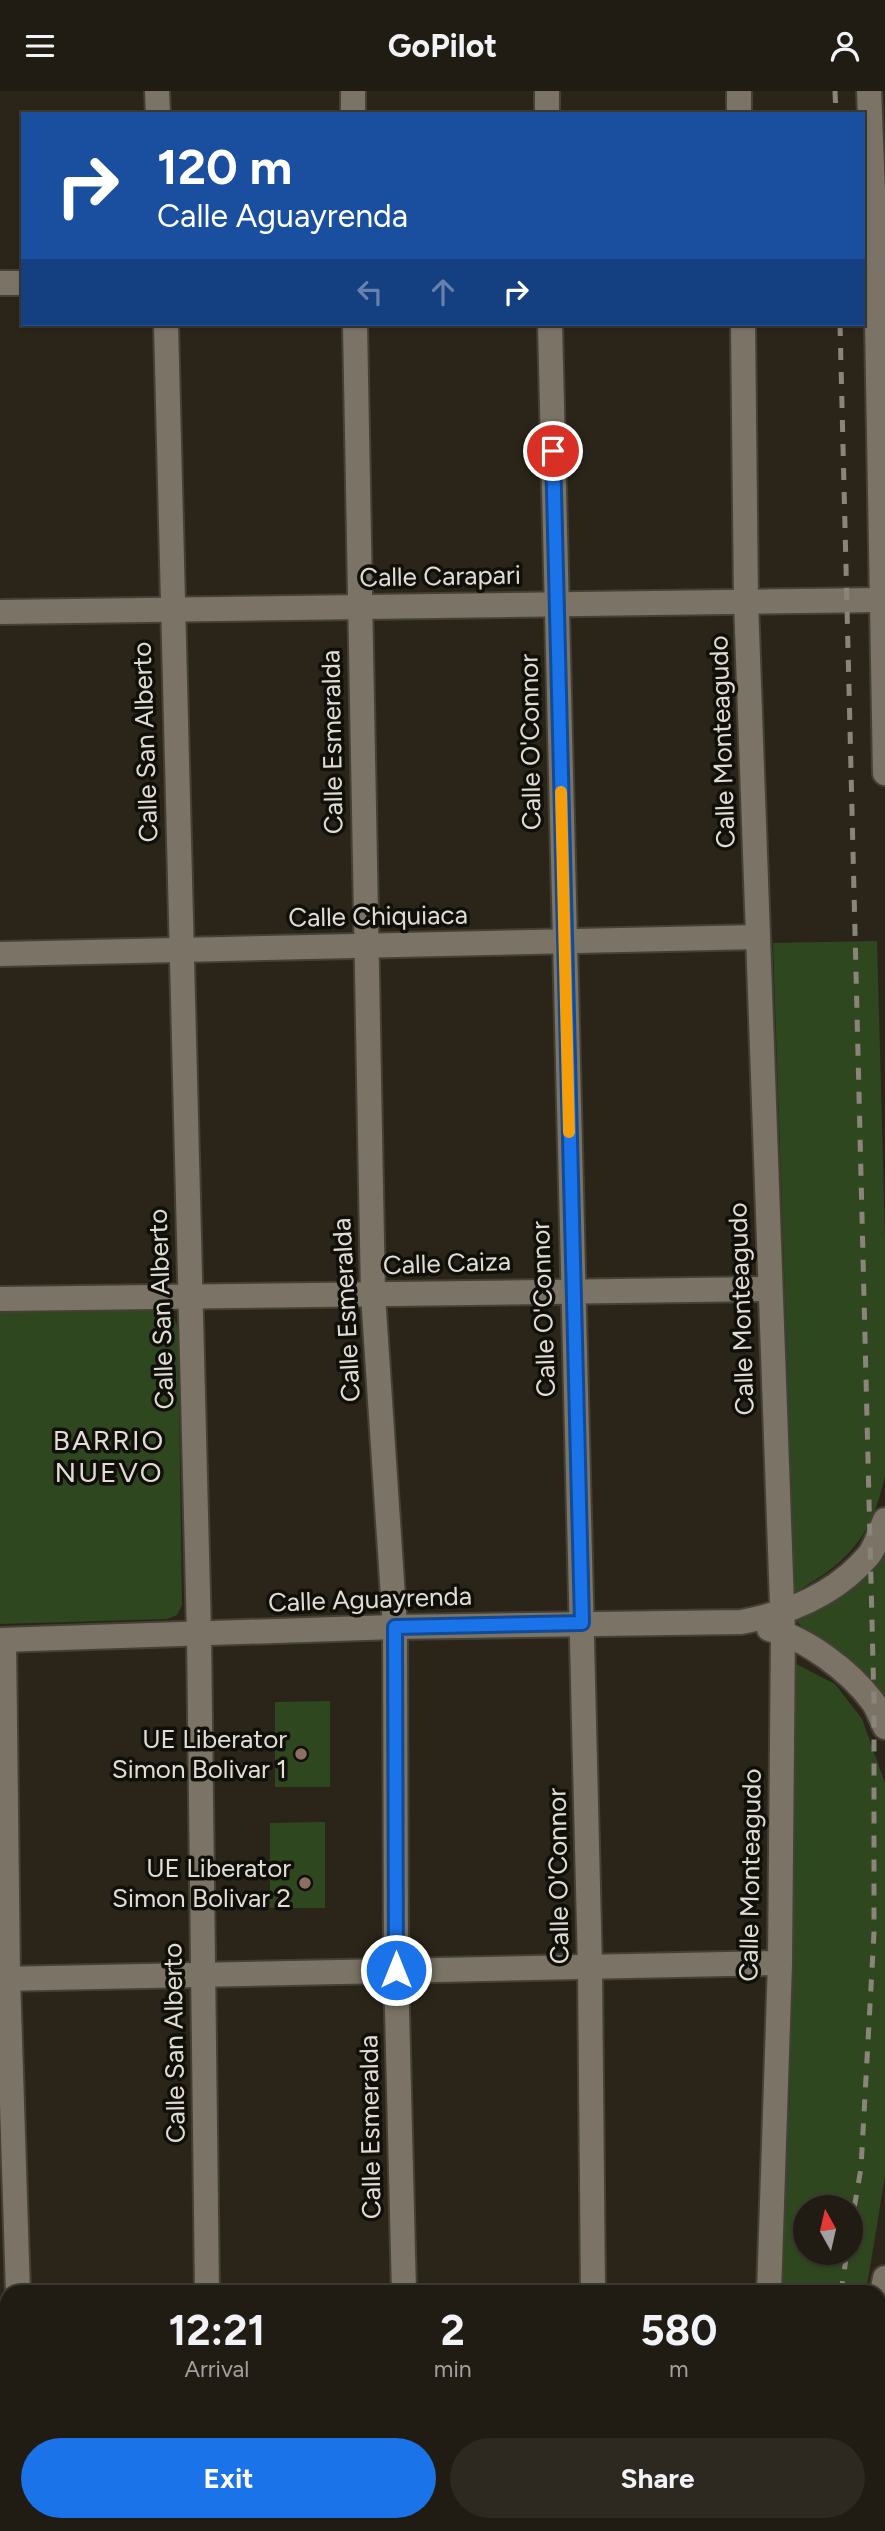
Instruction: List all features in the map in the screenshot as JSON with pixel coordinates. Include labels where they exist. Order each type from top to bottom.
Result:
[{"type":"street","points":[[157,91],[158,112]]},
{"type":"street","points":[[353,91],[353,112]]},
{"type":"street","points":[[547,91],[547,112]]},
{"type":"street","points":[[739,91],[740,112]]},
{"type":"street","points":[[869,91],[885,773]]},
{"type":"street","points":[[0,283],[21,283]]},
{"type":"street","name":"Calle San Alberto","points":[[166,326],[200,1634],[207,2285]]},
{"type":"street","name":"Calle Esmeralda","points":[[355,326],[358,607],[373,1295],[395,1627],[396,1970],[404,2285]]},
{"type":"street","name":"Calle O'Connor","points":[[550,326],[590,1969],[593,2285]]},
{"type":"street","name":"Calle Monteagudo","points":[[743,326],[747,602],[782,1623],[780,1962],[769,2285]]},
{"type":"street","name":"Calle Carapari","points":[[0,612],[881,600]]},
{"type":"street","name":"Calle Chiquiaca","points":[[0,954],[758,937]]},
{"type":"street","name":"Calle Caiza","points":[[0,1299],[373,1295],[572,1289],[770,1289]]},
{"type":"street","name":"Calle Aguayrenda","points":[[2,1640],[395,1627],[782,1623],[829,1591],[870,1554],[885,1521]]},
{"type":"street","points":[[782,1623],[837,1666],[874,1703],[885,1727]]},
{"type":"street","points":[[2,1640],[4,1979],[18,2285]]},
{"type":"street","points":[[4,1979],[396,1970],[590,1969],[780,1962]]},
{"type":"green space","points":[[877,941],[885,1238],[885,1476],[873,1516],[855,1546],[830,1570],[795,1592],[773,943]]},
{"type":"green space","points":[[0,1308],[170,1308],[178,1328],[182,1605],[177,1615],[167,1619],[0,1624]]},
{"type":"green space","points":[[885,1543],[885,1702],[794,1619],[839,1598]]},
{"type":"green space","points":[[794,1663],[835,1684],[862,1719],[885,1783],[885,2176],[867,2285],[778,2285],[790,2095]]},
{"type":"green space","points":[[330,1701],[330,1787],[275,1787],[275,1702]]},
{"type":"green space","points":[[325,1822],[325,1908],[270,1908],[270,1823]]},
{"type":"railway","points":[[835,91],[836,112]]},
{"type":"railway","points":[[840,326],[874,1703],[874,1933],[861,2168],[856,2195]]},
{"type":"railway","points":[[842,2285],[845,2265]]},
{"type":"slow traffic","points":[[561,792],[569,1132]]},
{"type":"place","name":"UE Liberator Simon Bolivar 1","points":[[301,1754]]},
{"type":"place","name":"UE Liberator Simon Bolivar 2","points":[[305,1883]]},
{"type":"district","name":"BARRIO NUEVO","points":[[109,1456]]},
{"type":"route","points":[[396,1970],[395,1627],[582,1623],[553,451]]}]
